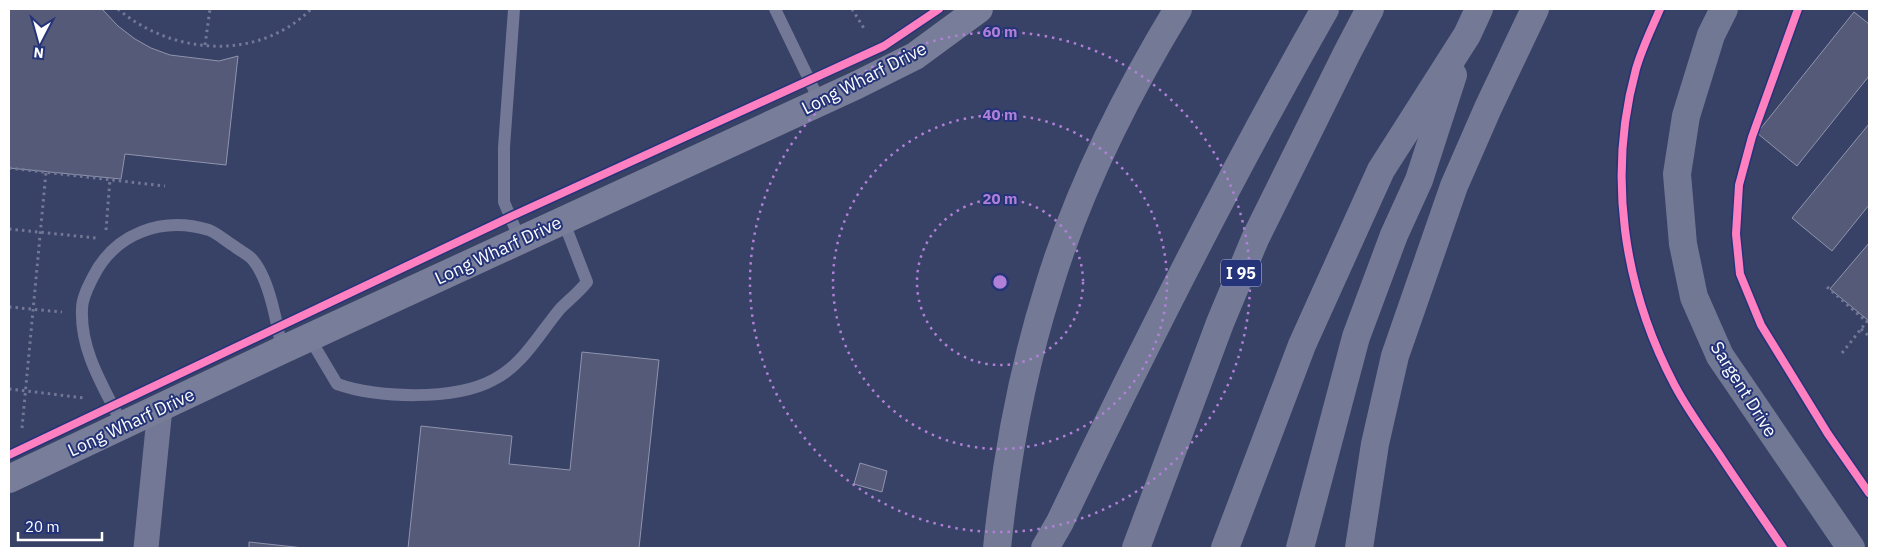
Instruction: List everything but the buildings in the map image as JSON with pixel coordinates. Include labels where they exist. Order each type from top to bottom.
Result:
[{"type":"highway","points":[[997,548],[1004,483],[1015,418],[1049,285],[1067,233],[1099,158],[1178,9]]},
{"type":"highway","points":[[1046,548],[1187,266],[1282,85],[1325,9]]},
{"type":"highway","name":"I 95","points":[[1136,548],[1220,323],[1255,238],[1370,9]]},
{"type":"highway","points":[[1225,548],[1302,346],[1381,170],[1466,35],[1479,9]]},
{"type":"highway","points":[[1359,548],[1375,444],[1396,356],[1454,186],[1488,108],[1535,9]]},
{"type":"highway","points":[[1300,548],[1356,337],[1394,234],[1419,180],[1466,35]]},
{"type":"main road","name":"Long Wharf Drive","points":[[9,479],[915,56],[979,9]]},
{"type":"main road","name":"Sargent Drive","points":[[1724,9],[1711,35],[1686,116],[1677,174],[1683,244],[1694,297],[1720,356],[1851,548]]},
{"type":"street","points":[[146,548],[160,408]]},
{"type":"lane","points":[[514,9],[504,148],[504,202],[520,240]]},
{"type":"lane","points":[[775,9],[820,102]]},
{"type":"lane","points":[[310,337],[337,384],[352,389],[419,395],[443,394],[472,388],[494,380],[528,352],[562,308],[587,282],[563,220]]},
{"type":"lane","points":[[123,426],[89,358],[84,342],[82,314],[85,293],[100,263],[125,240],[155,226],[178,224],[210,230],[250,257],[260,272],[272,303],[282,350]]},
{"type":"path","points":[[118,9],[148,30],[173,40],[222,47],[248,43],[267,37],[288,26],[311,9]]},
{"type":"path","points":[[205,45],[210,9]]},
{"type":"path","points":[[852,9],[865,30]]},
{"type":"path","points":[[9,168],[165,186]]},
{"type":"path","points":[[22,428],[46,172]]},
{"type":"path","points":[[9,229],[105,238],[110,179]]},
{"type":"path","points":[[1827,287],[1868,320],[1842,353]]},
{"type":"path","points":[[9,307],[82,314]]},
{"type":"path","points":[[1861,329],[1869,336]]},
{"type":"path","points":[[9,389],[85,398]]},
{"type":"cycle path","points":[[9,455],[510,217],[884,46],[939,9]]},
{"type":"cycle path","points":[[1660,9],[1636,69],[1627,109],[1623,149],[1622,190],[1625,230],[1632,270],[1642,309],[1674,384],[1684,402],[1783,548]]},
{"type":"cycle path","points":[[1798,9],[1752,137],[1739,185],[1736,234],[1740,274],[1761,325],[1828,434],[1869,493]]}]
